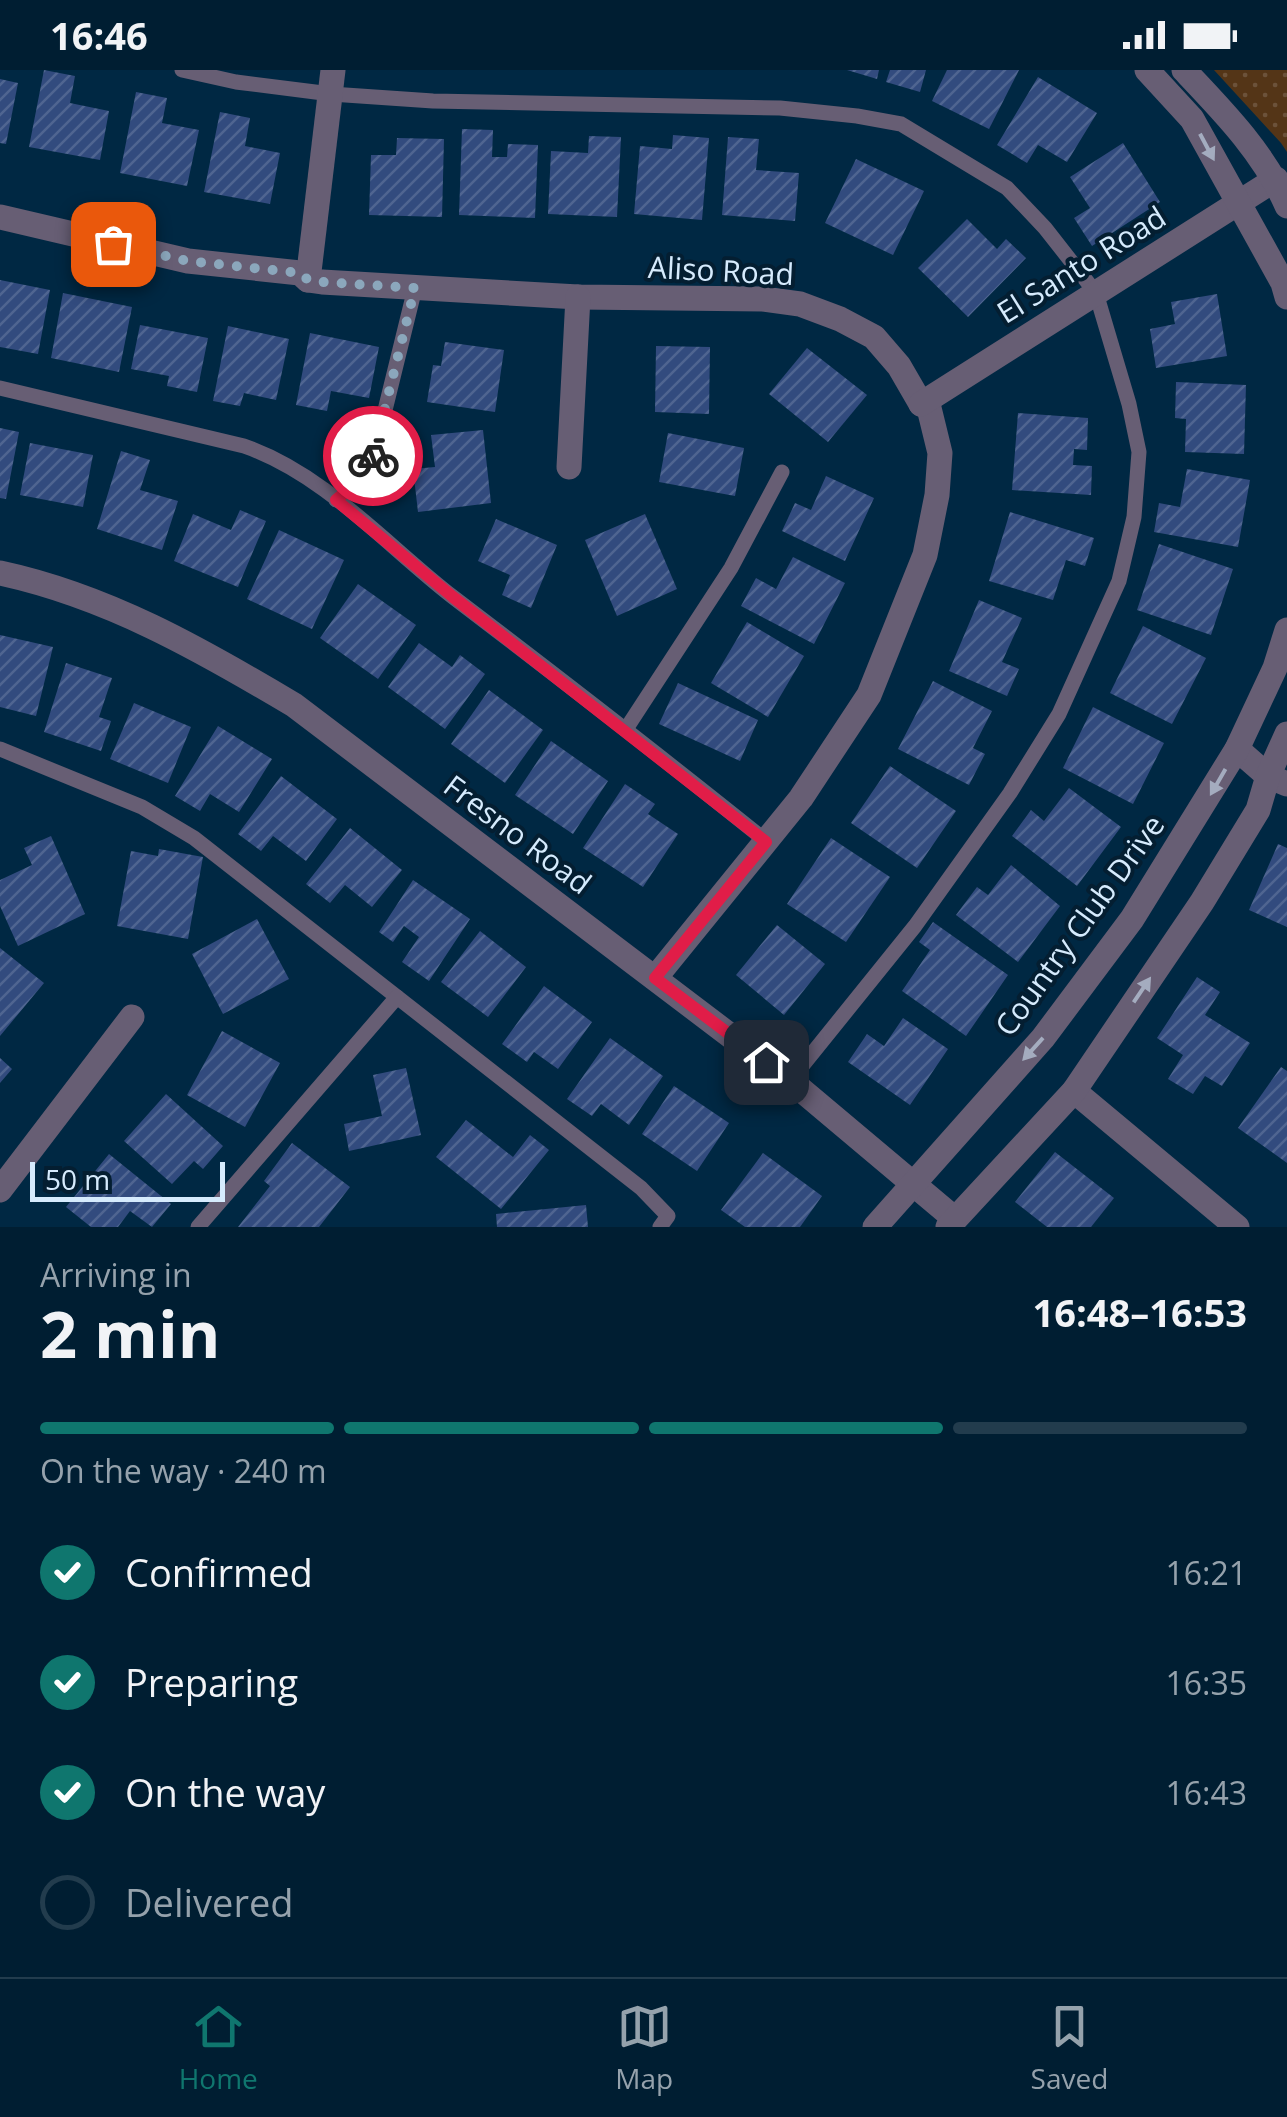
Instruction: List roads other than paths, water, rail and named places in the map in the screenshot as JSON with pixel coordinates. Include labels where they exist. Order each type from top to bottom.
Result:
[{"type":"street","points":[[1147,70],[1192,119],[1287,297]]},
{"type":"street","points":[[1184,70],[1281,175],[1287,206]]},
{"type":"street","points":[[308,280],[332,82]]},
{"type":"street","name":"El Santo Road","points":[[921,404],[1281,175]]},
{"type":"street","name":"Aliso Road","points":[[0,217],[188,261],[300,273],[308,280],[578,297],[763,299],[800,304],[874,337],[900,366],[921,404],[929,408],[940,453],[937,495],[925,555],[869,694],[802,798],[655,978]]},
{"type":"street","points":[[569,467],[578,297]]},
{"type":"street","name":"Fresno Road","points":[[0,573],[128,613],[294,704],[790,1081],[914,1182],[952,1223]]},
{"type":"street","name":"Country Club Drive","points":[[875,1227],[1054,1023],[1132,918],[1237,749],[1287,630]]},
{"type":"street","points":[[952,1223],[1074,1091],[1202,902],[1278,780],[1287,734]]},
{"type":"street","points":[[1237,749],[1278,780]]},
{"type":"street","points":[[0,1190],[132,1017]]},
{"type":"street","points":[[1074,1091],[1237,1227]]},
{"type":"lane","points":[[182,70],[236,82],[332,82],[434,100],[780,108],[901,124],[1006,188],[1045,228],[1096,294],[1130,404],[1139,452],[1134,517],[1119,581],[1059,714],[1010,794],[915,926],[790,1081]]},
{"type":"lane","points":[[336,500],[364,476],[375,451],[415,288]]},
{"type":"lane","points":[[0,388],[244,446],[278,460],[336,500],[453,597],[766,842]]},
{"type":"lane","points":[[626,729],[714,596],[759,521],[782,472]]},
{"type":"lane","points":[[0,751],[142,807],[180,828],[641,1188],[668,1216],[660,1227]]},
{"type":"lane","points":[[198,1227],[397,998]]}]
